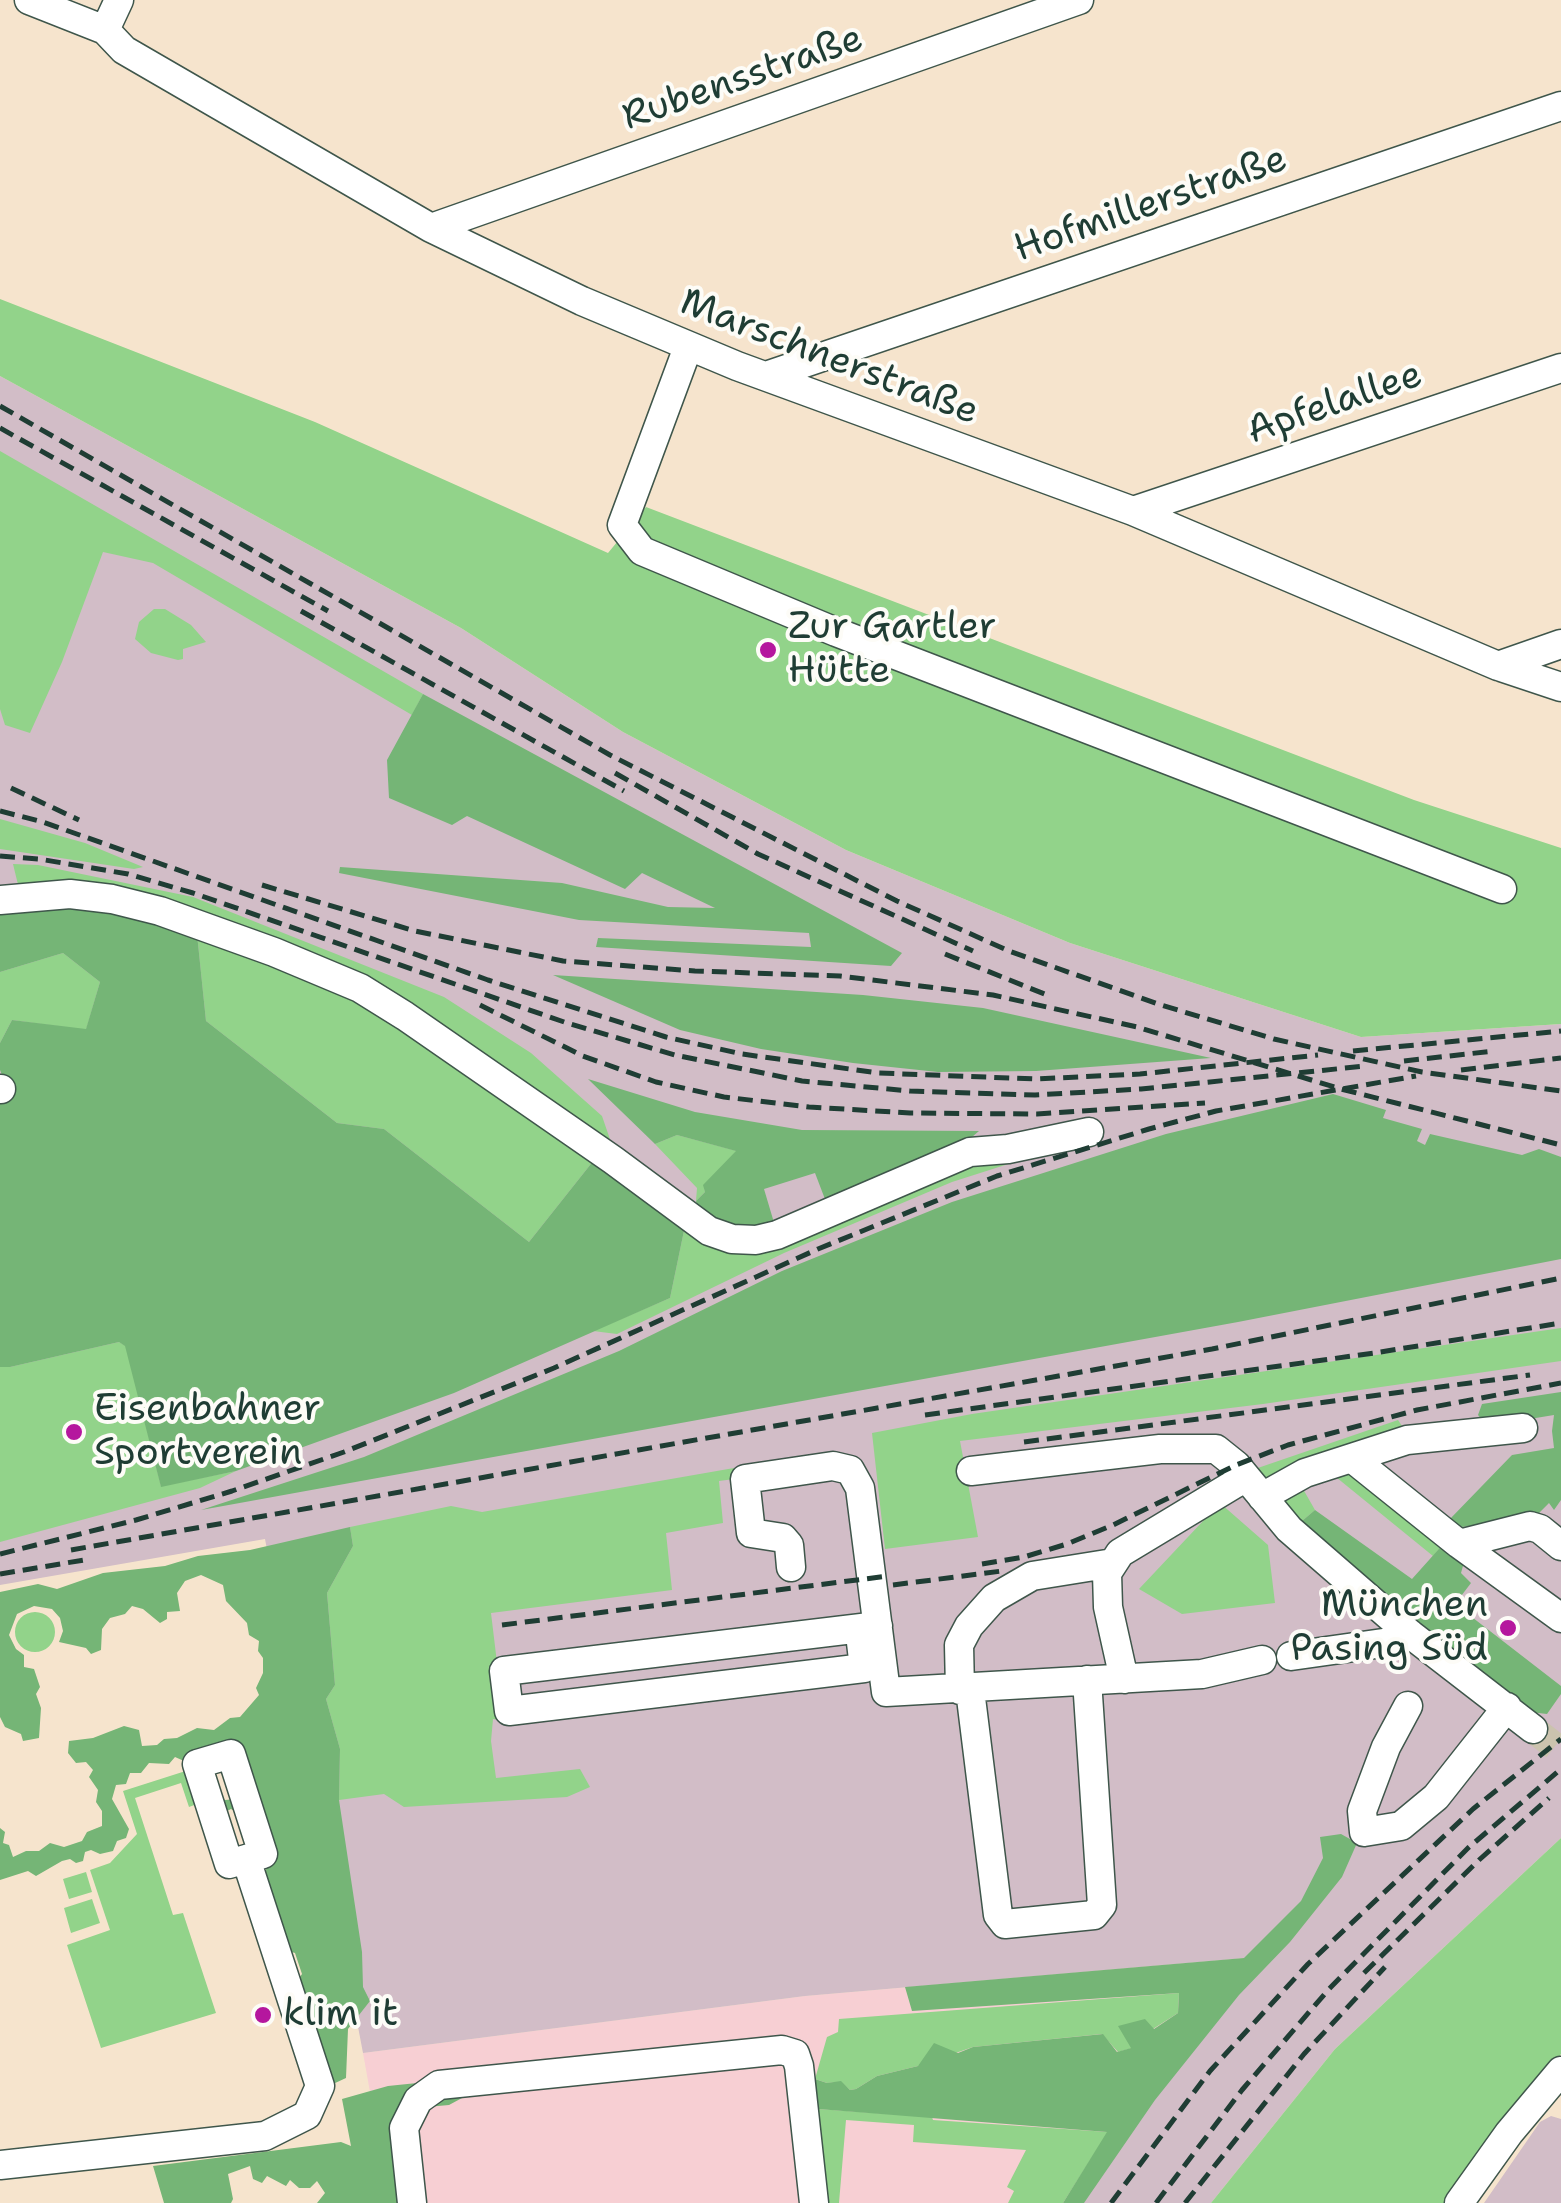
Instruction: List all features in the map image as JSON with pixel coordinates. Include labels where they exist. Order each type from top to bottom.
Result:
[{"type":"street","name":"Marschnerstraße","points":[[29,0],[105,30],[124,50],[431,228],[582,301],[688,347],[1133,511],[1498,666],[1561,687]]},
{"type":"street","points":[[105,30],[120,0]]},
{"type":"street","name":"Rubensstraße","points":[[431,228],[1079,0]]},
{"type":"street","name":"Hofmillerstraße","points":[[766,376],[1561,106]]},
{"type":"street","points":[[688,347],[622,524],[642,551],[836,632],[1502,889]]},
{"type":"street","name":"Apfelallee","points":[[1133,511],[1561,368]]},
{"type":"street","points":[[1498,666],[1561,644]]},
{"type":"street","points":[[0,900],[70,894],[112,899],[258,946],[360,988],[709,1231],[732,1239],[756,1240],[777,1235],[970,1152],[1008,1149],[1089,1132]]},
{"type":"street","points":[[1124,1679],[1108,1607],[1107,1572],[1120,1552],[1254,1487],[1407,1440],[1523,1428]]},
{"type":"street","points":[[971,1472],[1160,1449],[1216,1449],[1289,1529],[1410,1634],[1533,1728]]},
{"type":"street","points":[[1353,1459],[1459,1544],[1561,1618]]},
{"type":"street","points":[[791,1567],[789,1545],[783,1538],[751,1534],[745,1479],[833,1466],[850,1470],[860,1488],[868,1627],[864,1668],[509,1711],[504,1671],[868,1627]]},
{"type":"street","points":[[1459,1544],[1530,1526],[1561,1546]]},
{"type":"street","points":[[1087,1680],[1102,1905],[1094,1915],[1005,1924],[998,1915],[959,1645],[969,1626],[994,1598],[1032,1576],[1113,1563]]},
{"type":"street","points":[[868,1627],[886,1692],[1202,1674],[1262,1660]]},
{"type":"street","points":[[1291,1656],[1397,1641],[1410,1634]]},
{"type":"street","points":[[1408,1706],[1386,1747],[1362,1810],[1364,1832],[1401,1826],[1436,1797],[1507,1707]]},
{"type":"street","points":[[0,2166],[265,2136],[308,2115],[320,2086],[246,1860]]},
{"type":"street","points":[[412,2203],[404,2128],[418,2100],[439,2086],[782,2050],[795,2054],[798,2066],[814,2203]]},
{"type":"street","points":[[1459,2203],[1556,2087]]},
{"type":"shaded area","points":[[0,376],[461,628],[623,732],[846,850],[1070,943],[1361,1037],[1561,1024],[1561,1838],[1335,2049],[1211,2203],[1064,2203],[1258,1957],[805,1996],[363,2053],[265,1539],[0,1585]]},
{"type":"shaded area","points":[[1259,1957],[1064,2203],[390,2203],[363,2053],[805,1996]]},
{"type":"shaded area","points":[[1551,2116],[1561,2119],[1561,2203],[1484,2203],[1540,2122]]},
{"type":"green space","points":[[0,299],[315,422],[608,553],[646,507],[1414,800],[1561,848],[1561,1024],[1361,1037],[1070,943],[846,850],[623,732],[461,628],[0,376]]},
{"type":"green space","points":[[0,451],[423,694],[412,715],[153,563],[103,552],[62,662],[30,733],[5,725],[0,709]]},
{"type":"green space","points":[[154,609],[165,609],[191,625],[206,642],[183,649],[183,659],[178,660],[151,653],[135,639],[139,622]]},
{"type":"green space","points":[[423,694],[902,953],[891,966],[596,947],[598,938],[811,947],[809,933],[579,920],[339,873],[340,867],[562,883],[668,907],[715,908],[642,873],[625,889],[467,816],[452,825],[389,798],[387,760]]},
{"type":"green space","points":[[0,819],[85,843],[143,867],[134,869],[0,849]]},
{"type":"green space","points":[[13,864],[38,865],[193,897],[444,997],[531,1053],[602,1116],[614,1151],[273,945],[20,893]]},
{"type":"green space","points":[[0,907],[111,908],[197,934],[206,1021],[337,1123],[384,1129],[529,1242],[598,1155],[686,1221],[670,1298],[454,1393],[236,1471],[161,1487],[125,1346],[119,1342],[0,1367],[0,1094],[8,1090],[0,1070],[0,1043],[12,1020],[86,1029],[100,982],[63,953],[0,972]]},
{"type":"green space","points":[[197,934],[315,973],[598,1155],[529,1242],[384,1129],[337,1123],[206,1021]]},
{"type":"green space","points":[[63,953],[100,982],[86,1030],[12,1020],[0,1043],[0,972]]},
{"type":"green space","points":[[553,975],[863,995],[983,1008],[1211,1058],[1036,1071],[938,1072],[853,1063],[761,1049],[680,1030]]},
{"type":"green space","points":[[588,1079],[695,1112],[802,1130],[979,1131],[951,1155],[828,1207],[815,1173],[764,1189],[775,1226],[755,1234],[700,1215],[696,1201],[705,1192],[703,1185],[736,1151],[677,1135],[655,1144]]},
{"type":"green space","points":[[1333,1094],[1386,1110],[1383,1118],[1422,1129],[1417,1141],[1425,1145],[1430,1134],[1522,1155],[1539,1149],[1561,1157],[1561,1259],[1238,1322],[201,1510],[364,1457],[619,1351],[782,1271],[952,1202],[1166,1134]]},
{"type":"green space","points":[[677,1135],[737,1151],[704,1185],[705,1192],[696,1201],[697,1188],[655,1144]]},
{"type":"green space","points":[[1049,1151],[952,1182],[784,1253],[617,1334],[593,1331],[670,1298],[686,1221],[733,1243],[973,1163]]},
{"type":"green space","points":[[1561,1328],[1561,1361],[1263,1404],[960,1441],[978,1537],[885,1549],[872,1433],[972,1414]]},
{"type":"green space","name":"Eisenbahner Sportverein","points":[[119,1342],[126,1346],[161,1486],[236,1471],[200,1488],[0,1542],[0,1367]]},
{"type":"green space","points":[[1561,1392],[1561,1500],[1554,1510],[1549,1503],[1535,1517],[1462,1527],[1449,1520],[1512,1455],[1554,1448],[1554,1415],[1487,1426],[1478,1415],[1482,1404]]},
{"type":"green space","points":[[1398,1420],[1406,1432],[1262,1481],[1249,1471]]},
{"type":"green space","points":[[734,1468],[734,1479],[719,1481],[723,1523],[666,1533],[672,1590],[491,1613],[504,1721],[493,1719],[491,1741],[496,1778],[580,1769],[590,1787],[567,1797],[404,1807],[384,1794],[339,1800],[340,1749],[326,1699],[335,1685],[327,1593],[353,1546],[350,1527],[451,1506],[482,1512]]},
{"type":"green space","points":[[1344,1469],[1446,1541],[1433,1556],[1331,1473]]},
{"type":"green space","points":[[1303,1489],[1315,1510],[1295,1527],[1284,1512],[1284,1499]]},
{"type":"green space","points":[[1220,1503],[1268,1545],[1275,1603],[1182,1614],[1139,1589]]},
{"type":"green space","points":[[1315,1510],[1412,1579],[1446,1541],[1466,1555],[1461,1573],[1471,1583],[1455,1604],[1561,1686],[1561,1694],[1547,1714],[1530,1712],[1295,1527]]},
{"type":"green space","points":[[350,1527],[353,1546],[327,1593],[335,1685],[326,1699],[340,1749],[339,1800],[362,1952],[363,1987],[370,2001],[348,2029],[346,2078],[333,2084],[308,2027],[312,2018],[305,2012],[308,2004],[295,1984],[302,1974],[295,1953],[285,1950],[274,1914],[277,1907],[265,1877],[271,1833],[231,1809],[221,1814],[217,1797],[249,1798],[247,1777],[191,1754],[184,1761],[175,1757],[169,1764],[149,1763],[141,1773],[130,1773],[126,1784],[116,1785],[112,1799],[129,1829],[113,1851],[100,1854],[91,1850],[85,1852],[83,1861],[76,1863],[70,1859],[36,1876],[28,1871],[0,1880],[0,1828],[5,1832],[3,1843],[9,1845],[13,1857],[39,1851],[50,1843],[64,1847],[82,1841],[87,1832],[102,1826],[102,1811],[96,1802],[98,1790],[89,1777],[93,1770],[86,1762],[76,1763],[68,1753],[69,1741],[93,1738],[124,1726],[139,1730],[142,1746],[157,1745],[197,1728],[214,1730],[230,1718],[240,1717],[259,1695],[256,1688],[263,1673],[263,1658],[258,1651],[259,1641],[249,1635],[247,1623],[226,1601],[223,1585],[201,1575],[185,1581],[177,1593],[180,1611],[167,1612],[167,1619],[160,1623],[143,1609],[132,1606],[125,1614],[110,1618],[102,1629],[101,1650],[91,1654],[86,1648],[59,1642],[63,1631],[60,1618],[52,1609],[34,1606],[17,1614],[9,1635],[24,1655],[24,1667],[34,1669],[41,1708],[39,1738],[23,1741],[21,1734],[5,1727],[0,1717],[0,1592],[38,1584],[57,1589],[103,1573],[165,1566]]},
{"type":"green space","points":[[35,1612],[49,1618],[55,1632],[49,1646],[35,1652],[21,1646],[15,1632],[21,1618]]},
{"type":"green space","points":[[195,1768],[205,1801],[189,1807],[181,1783],[135,1798],[173,1915],[183,1913],[216,2013],[101,2048],[67,1945],[110,1930],[90,1870],[110,1863],[137,1834],[123,1791]]},
{"type":"green space","points":[[1341,1834],[1357,1843],[1342,1877],[1290,1942],[1239,1995],[1155,2100],[1084,2203],[1063,2203],[1107,2132],[818,2109],[815,2079],[827,2083],[841,2081],[850,2090],[856,2089],[877,2076],[918,2066],[934,2043],[958,2053],[973,2047],[1103,2034],[1117,2052],[1131,2048],[1118,2026],[1145,2019],[1154,2029],[1178,2013],[1179,1993],[912,2011],[905,1987],[1244,1958],[1301,1901],[1323,1858],[1320,1837]]},
{"type":"green space","points":[[1561,1838],[1561,2054],[1444,2203],[1211,2203],[1335,2049]]},
{"type":"green space","points":[[86,1872],[92,1892],[69,1899],[63,1879]]},
{"type":"green space","points":[[92,1899],[100,1923],[71,1933],[64,1908]]},
{"type":"green space","points":[[1179,1993],[1178,2013],[1153,2029],[1119,2026],[1132,2048],[1118,2052],[1102,2034],[973,2047],[877,2076],[850,2090],[841,2082],[815,2079],[827,2037],[838,2032],[839,2019]]},
{"type":"green space","points":[[456,2079],[462,2098],[449,2105],[416,2108],[410,2203],[317,2203],[325,2193],[317,2181],[310,2188],[299,2188],[290,2180],[286,2186],[267,2176],[262,2183],[253,2179],[250,2166],[228,2174],[231,2203],[164,2203],[153,2166],[341,2142],[351,2146],[342,2099],[388,2086]]},
{"type":"green space","points":[[818,2109],[1108,2132],[1063,2203],[1008,2203],[1014,2191],[1007,2187],[1026,2150],[913,2142],[914,2125],[846,2120],[839,2203],[827,2203]]},
{"type":"tunnel","points":[[1533,1729],[1561,1751]]},
{"type":"railway","points":[[0,406],[610,755],[897,901],[1009,951],[1161,1005],[1274,1039],[1422,1072],[1561,1091]]},
{"type":"railway","points":[[0,428],[328,611]]},
{"type":"railway","points":[[301,611],[624,791]]},
{"type":"railway","points":[[615,773],[758,854],[973,951]]},
{"type":"railway","points":[[11,788],[79,820]]},
{"type":"railway","points":[[0,811],[43,822],[488,980],[666,1037],[742,1054],[878,1073],[1036,1079],[1140,1074],[1318,1055]]},
{"type":"railway","points":[[0,856],[128,874],[567,1023],[675,1055],[802,1081],[910,1091],[1035,1095],[1141,1089],[1365,1066]]},
{"type":"railway","points":[[262,885],[415,931],[563,961],[840,976],[993,995],[1137,1027],[1341,1089],[1561,1145]]},
{"type":"railway","points":[[945,954],[1047,995]]},
{"type":"railway","points":[[480,1005],[583,1056],[656,1082],[724,1097],[910,1113],[1037,1114],[1205,1103]]},
{"type":"railway","points":[[1353,1051],[1561,1031]]},
{"type":"railway","points":[[1404,1061],[1494,1051]]},
{"type":"railway","points":[[1461,1070],[1561,1058]]},
{"type":"railway","points":[[0,1554],[136,1520],[344,1452],[554,1368],[818,1249],[997,1176],[1216,1111],[1416,1076]]},
{"type":"railway","points":[[71,1550],[1212,1349],[1561,1278]]},
{"type":"railway","points":[[925,1415],[1561,1323]]},
{"type":"railway","points":[[1024,1442],[1530,1375]]},
{"type":"railway","points":[[982,1564],[1067,1544],[1236,1465],[1288,1445],[1417,1410],[1561,1383]]},
{"type":"railway","points":[[0,1574],[90,1559]]},
{"type":"railway","points":[[893,1585],[1002,1571]]},
{"type":"railway","points":[[502,1625],[888,1576]]},
{"type":"railway","points":[[1111,2203],[1210,2071],[1308,1964],[1473,1809],[1561,1739]]},
{"type":"railway","points":[[1156,2203],[1242,2090],[1329,1989],[1468,1848],[1561,1769]]},
{"type":"railway","points":[[1364,1973],[1479,1860],[1549,1798]]},
{"type":"railway","points":[[1185,2203],[1304,2054],[1385,1967]]},
{"type":"place","name":"Zur Gartler Hütte","points":[[768,650]]},
{"type":"place","name":"Eisenbahner Sportverein","points":[[74,1432]]},
{"type":"place","name":"München Pasing Süd","points":[[1508,1628]]},
{"type":"place","name":"klim it","points":[[263,2015]]}]
